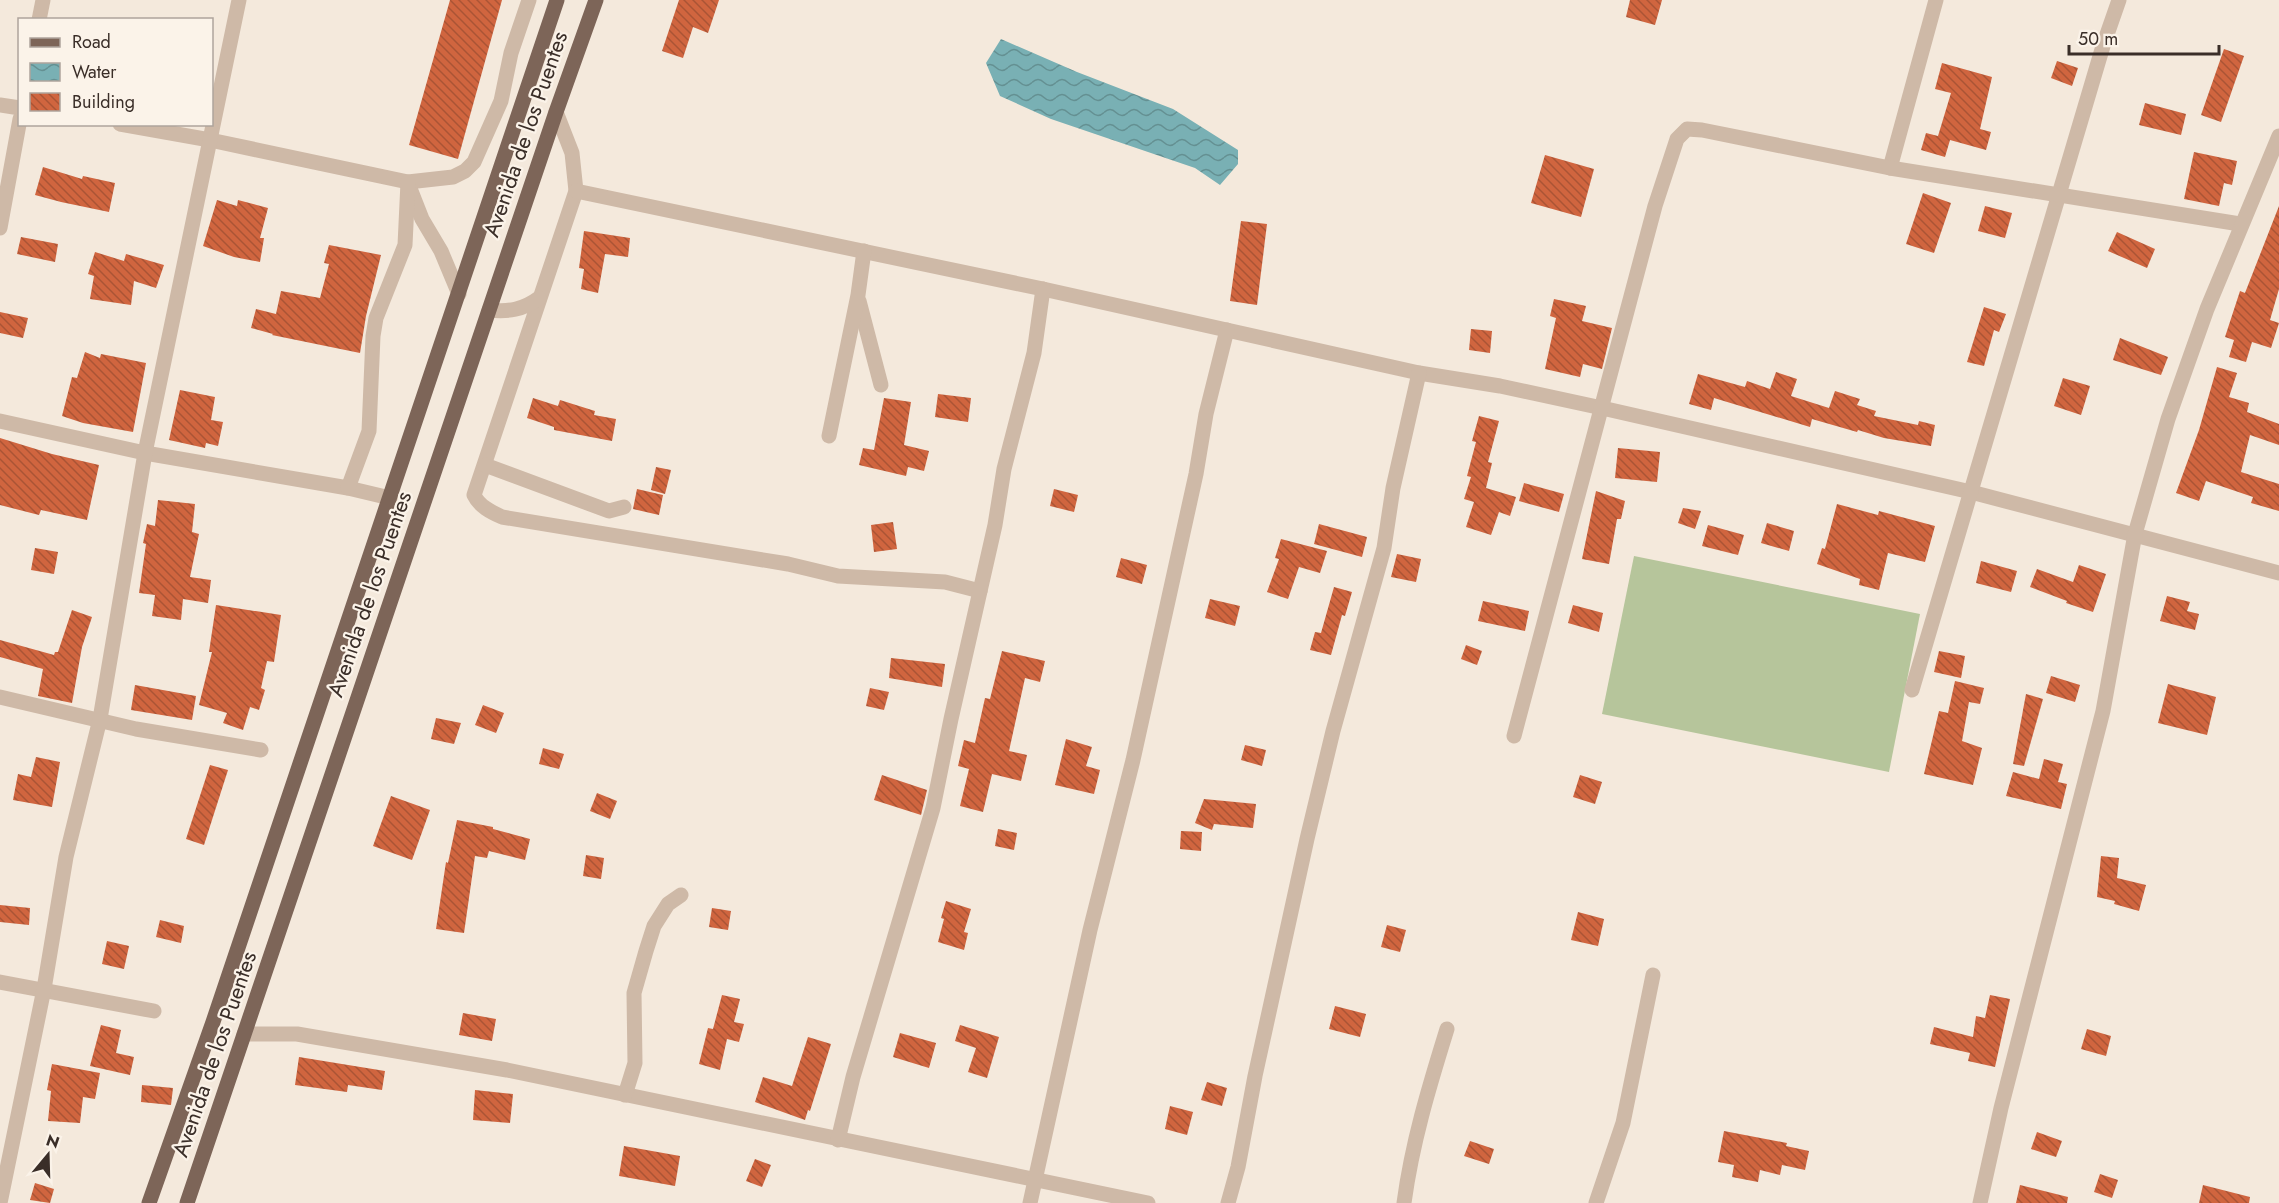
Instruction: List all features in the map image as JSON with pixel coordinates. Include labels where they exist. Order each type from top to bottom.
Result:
[{"type":"main road","name":"Avenida de los Puentes","points":[[149,1203],[557,0]]},
{"type":"main road","name":"Avenida de los Puentes","points":[[187,1203],[556,112],[596,0]]},
{"type":"street","points":[[39,18],[43,0]]},
{"type":"street","points":[[213,126],[239,0]]},
{"type":"street","points":[[131,126],[210,140],[408,182],[453,177],[465,171],[474,162],[501,101],[512,53],[529,0]]},
{"type":"street","points":[[1890,168],[1936,0]]},
{"type":"street","points":[[1912,690],[2061,194],[2103,46],[2119,0]]},
{"type":"street","points":[[501,101],[524,100]]},
{"type":"street","points":[[0,105],[18,108]]},
{"type":"street","points":[[556,112],[572,153],[576,191],[474,495],[484,507],[502,517],[788,564],[838,576],[945,582],[980,591]]},
{"type":"street","points":[[0,228],[19,126]]},
{"type":"street","points":[[0,1203],[44,989],[66,857],[99,719],[145,453],[213,126]]},
{"type":"street","points":[[1514,736],[1655,206],[1677,139],[1687,129],[1702,130],[1890,168],[2241,224]]},
{"type":"street","points":[[1980,1203],[2007,1085],[2103,711],[2135,534],[2168,419],[2207,309],[2279,136]]},
{"type":"street","points":[[408,182],[422,219],[441,251],[459,294]]},
{"type":"street","points":[[348,488],[369,431],[376,318],[405,245],[408,182]]},
{"type":"street","points":[[576,191],[1043,289],[1419,373],[1500,386],[1602,408],[1971,492],[2279,573]]},
{"type":"street","points":[[829,436],[858,295],[864,251]]},
{"type":"street","points":[[838,1140],[853,1077],[933,808],[1004,469],[1034,353],[1043,289]]},
{"type":"street","points":[[858,295],[881,385]]},
{"type":"street","points":[[489,310],[507,311],[528,306],[539,298]]},
{"type":"street","points":[[1030,1203],[1090,930],[1138,737],[1196,474],[1206,414],[1227,330]]},
{"type":"street","points":[[1228,1203],[1238,1167],[1307,839],[1333,731],[1384,548],[1393,488],[1419,373]]},
{"type":"street","points":[[0,421],[145,453],[348,488],[390,498]]},
{"type":"street","points":[[485,465],[609,511],[624,507]]},
{"type":"street","points":[[0,697],[136,729],[261,750]]},
{"type":"street","points":[[625,1095],[635,1063],[634,993],[645,951],[654,926],[668,904],[681,895]]},
{"type":"street","points":[[1596,1203],[1623,1123],[1653,975]]},
{"type":"street","points":[[0,982],[154,1011]]},
{"type":"street","points":[[1404,1203],[1415,1140],[1447,1029]]},
{"type":"street","points":[[244,1034],[297,1034],[507,1070],[1148,1203]]},
{"type":"green space","points":[[1634,556],[1920,614],[1889,772],[1602,714]]},
{"type":"water","points":[[1001,39],[1077,72],[1173,109],[1238,150],[1238,164],[1220,185],[1195,168],[1051,119],[1000,96],[986,63]]},
{"type":"building","points":[[450,0],[502,0],[458,159],[409,145]]},
{"type":"building","points":[[679,0],[719,0],[708,33],[693,27],[683,58],[662,51]]},
{"type":"building","points":[[1630,0],[1662,0],[1655,25],[1626,17]]},
{"type":"building","points":[[2224,49],[2244,56],[2221,122],[2201,115]]},
{"type":"building","points":[[2057,61],[2078,68],[2072,86],[2051,78]]},
{"type":"building","points":[[1942,63],[1992,77],[1980,129],[1991,132],[1986,150],[1950,140],[1945,157],[1921,150],[1926,133],[1938,136],[1951,93],[1935,89]]},
{"type":"building","points":[[2145,103],[2186,114],[2181,135],[2139,125]]},
{"type":"building","points":[[2194,152],[2237,161],[2232,185],[2224,183],[2219,206],[2184,199]]},
{"type":"building","points":[[1545,155],[1594,169],[1581,217],[1531,203]]},
{"type":"building","points":[[43,167],[82,179],[83,176],[115,183],[109,212],[35,195]]},
{"type":"building","points":[[1923,193],[1951,203],[1934,253],[1906,244]]},
{"type":"building","points":[[217,200],[237,206],[238,200],[268,208],[260,238],[264,238],[260,262],[234,257],[203,246]]},
{"type":"building","points":[[1985,206],[2012,213],[2005,238],[1978,231]]},
{"type":"building","points":[[2279,206],[2279,289],[2270,320],[2279,323],[2271,348],[2252,342],[2246,362],[2229,357],[2234,340],[2225,337],[2240,291],[2245,293]]},
{"type":"building","points":[[1241,221],[1267,224],[1257,305],[1230,301]]},
{"type":"building","points":[[584,231],[630,238],[628,257],[605,254],[598,293],[581,289],[584,269],[579,268]]},
{"type":"building","points":[[2117,232],[2155,249],[2147,268],[2108,251]]},
{"type":"building","points":[[21,237],[58,244],[55,262],[17,254]]},
{"type":"building","points":[[329,245],[381,255],[366,316],[360,353],[272,335],[251,328],[256,309],[276,314],[281,291],[320,298],[329,264],[324,263]]},
{"type":"building","points":[[95,252],[124,261],[126,254],[164,265],[156,288],[134,281],[131,305],[90,299],[94,276],[88,274]]},
{"type":"building","points":[[1554,299],[1586,306],[1582,321],[1612,328],[1602,369],[1583,364],[1580,377],[1545,369],[1556,318],[1550,316]]},
{"type":"building","points":[[1984,307],[2006,314],[1999,332],[1994,330],[1984,366],[1967,362]]},
{"type":"building","points":[[0,312],[28,318],[23,338],[0,333]]},
{"type":"building","points":[[1471,329],[1492,331],[1490,353],[1469,350]]},
{"type":"building","points":[[2120,338],[2168,357],[2161,375],[2113,360]]},
{"type":"building","points":[[85,352],[100,358],[101,354],[146,363],[133,432],[83,423],[62,416],[72,377],[77,378]]},
{"type":"building","points":[[2217,367],[2237,373],[2229,397],[2249,403],[2247,412],[2279,424],[2279,445],[2250,435],[2241,472],[2279,484],[2279,511],[2251,503],[2253,497],[2206,481],[2199,501],[2176,493],[2199,430]]},
{"type":"building","points":[[1776,372],[1797,379],[1791,396],[1829,408],[1835,391],[1860,399],[1857,405],[1876,411],[1874,416],[1918,425],[1919,421],[1935,425],[1931,446],[1884,438],[1858,430],[1857,432],[1812,419],[1810,427],[1714,398],[1711,410],[1689,404],[1698,374],[1745,387],[1747,381],[1770,389]]},
{"type":"building","points":[[2063,378],[2090,386],[2081,415],[2054,406]]},
{"type":"building","points":[[180,390],[215,397],[211,420],[223,422],[218,446],[206,443],[205,448],[169,440]]},
{"type":"building","points":[[938,394],[971,398],[968,422],[935,417]]},
{"type":"building","points":[[533,398],[558,406],[560,400],[595,411],[594,415],[616,419],[612,441],[554,430],[554,427],[527,418]]},
{"type":"building","points":[[884,398],[911,402],[904,445],[929,451],[924,471],[908,467],[906,476],[859,465],[863,448],[874,450]]},
{"type":"building","points":[[1479,416],[1499,421],[1488,462],[1492,463],[1486,488],[1516,497],[1510,516],[1499,512],[1491,535],[1466,527],[1474,502],[1464,499],[1471,477],[1467,476],[1476,442],[1472,441]]},
{"type":"building","points":[[0,438],[99,465],[87,520],[41,510],[39,515],[0,505]]},
{"type":"building","points":[[1618,448],[1660,452],[1657,482],[1615,478]]},
{"type":"building","points":[[656,467],[671,470],[665,494],[651,490]]},
{"type":"building","points":[[1524,483],[1564,494],[1559,512],[1519,501]]},
{"type":"building","points":[[637,489],[663,495],[659,515],[633,509]]},
{"type":"building","points":[[1054,489],[1078,495],[1074,512],[1050,506]]},
{"type":"building","points":[[1596,491],[1625,501],[1621,519],[1617,519],[1609,564],[1582,559]]},
{"type":"building","points":[[158,500],[195,504],[192,532],[199,534],[190,577],[211,580],[208,603],[183,599],[181,620],[152,616],[155,595],[139,593],[146,544],[143,543],[147,524],[155,526]]},
{"type":"building","points":[[1837,504],[1878,515],[1879,511],[1935,526],[1925,562],[1888,553],[1879,590],[1859,585],[1860,579],[1817,564],[1822,548],[1825,549]]},
{"type":"building","points":[[1683,508],[1701,511],[1695,529],[1678,523]]},
{"type":"building","points":[[893,522],[897,549],[874,552],[871,525]]},
{"type":"building","points":[[1767,523],[1794,531],[1789,551],[1761,543]]},
{"type":"building","points":[[1319,524],[1367,537],[1362,557],[1314,544]]},
{"type":"building","points":[[1708,525],[1744,535],[1738,555],[1702,546]]},
{"type":"building","points":[[1281,539],[1327,551],[1320,573],[1299,567],[1288,599],[1267,592],[1279,559],[1275,558]]},
{"type":"building","points":[[35,548],[58,552],[54,574],[31,570]]},
{"type":"building","points":[[1397,554],[1421,559],[1416,582],[1391,577]]},
{"type":"building","points":[[1121,558],[1147,565],[1142,584],[1116,577]]},
{"type":"building","points":[[1981,561],[2017,571],[2011,592],[1976,583]]},
{"type":"building","points":[[2079,565],[2106,574],[2093,612],[2030,587],[2037,569],[2073,582]]},
{"type":"building","points":[[1334,587],[1352,592],[1345,616],[1342,615],[1331,655],[1310,650],[1315,632],[1321,633]]},
{"type":"building","points":[[2167,596],[2190,602],[2187,611],[2199,614],[2195,630],[2160,621]]},
{"type":"building","points":[[1210,599],[1240,606],[1235,626],[1205,618]]},
{"type":"building","points":[[1483,601],[1529,611],[1525,631],[1478,621]]},
{"type":"building","points":[[216,605],[281,615],[274,662],[267,661],[261,688],[265,690],[259,710],[250,707],[243,730],[223,723],[227,713],[199,705],[212,652],[209,652]]},
{"type":"building","points":[[1573,605],[1603,613],[1599,632],[1568,623]]},
{"type":"building","points":[[72,610],[92,617],[82,647],[72,703],[38,696],[43,669],[0,657],[0,640],[54,655],[58,652]]},
{"type":"building","points":[[1466,645],[1482,651],[1477,665],[1461,659]]},
{"type":"building","points":[[1002,651],[1045,661],[1040,682],[1025,678],[1009,751],[1027,755],[1021,781],[992,774],[983,812],[960,806],[969,769],[958,766],[964,740],[975,743],[985,698],[990,699]]},
{"type":"building","points":[[1939,651],[1965,656],[1961,678],[1934,672]]},
{"type":"building","points":[[891,658],[945,664],[942,687],[889,678]]},
{"type":"building","points":[[2051,676],[2080,685],[2075,702],[2046,693]]},
{"type":"building","points":[[1955,681],[1984,688],[1980,704],[1969,702],[1962,741],[1982,748],[1973,785],[1924,774],[1939,711],[1948,713]]},
{"type":"building","points":[[2168,684],[2216,697],[2207,735],[2158,723]]},
{"type":"building","points":[[135,685],[196,696],[192,720],[131,710]]},
{"type":"building","points":[[870,688],[889,692],[884,710],[866,706]]},
{"type":"building","points":[[2026,694],[2043,699],[2024,766],[2013,764]]},
{"type":"building","points":[[483,705],[504,713],[496,733],[475,725]]},
{"type":"building","points":[[436,718],[461,723],[454,744],[431,739]]},
{"type":"building","points":[[1066,739],[1092,747],[1086,766],[1100,770],[1094,794],[1055,785]]},
{"type":"building","points":[[1245,745],[1266,750],[1262,766],[1241,760]]},
{"type":"building","points":[[543,748],[564,754],[559,769],[539,764]]},
{"type":"building","points":[[36,757],[60,762],[52,807],[13,800],[18,774],[31,777]]},
{"type":"building","points":[[2044,759],[2063,764],[2058,782],[2067,784],[2061,809],[2006,796],[2013,772],[2039,779]]},
{"type":"building","points":[[210,765],[228,770],[204,845],[186,839]]},
{"type":"building","points":[[882,775],[927,790],[921,815],[874,800]]},
{"type":"building","points":[[1580,775],[1602,782],[1595,804],[1573,797]]},
{"type":"building","points":[[597,793],[617,801],[610,819],[590,811]]},
{"type":"building","points":[[391,796],[430,810],[412,860],[373,846]]},
{"type":"building","points":[[1204,799],[1256,804],[1253,828],[1214,824],[1212,830],[1195,823]]},
{"type":"building","points":[[457,820],[493,827],[493,829],[530,839],[525,860],[489,851],[487,858],[475,856],[464,933],[436,929],[446,862],[448,863]]},
{"type":"building","points":[[998,829],[1017,833],[1014,850],[995,846]]},
{"type":"building","points":[[1181,831],[1202,832],[1201,851],[1180,849]]},
{"type":"building","points":[[586,855],[604,858],[601,879],[583,876]]},
{"type":"building","points":[[2101,856],[2119,858],[2117,878],[2146,885],[2139,911],[2114,904],[2115,901],[2097,897]]},
{"type":"building","points":[[946,901],[971,909],[964,932],[968,933],[964,950],[938,942]]},
{"type":"building","points":[[0,905],[30,908],[29,925],[0,922]]},
{"type":"building","points":[[712,908],[731,911],[728,930],[709,927]]},
{"type":"building","points":[[1578,912],[1604,919],[1598,946],[1571,940]]},
{"type":"building","points":[[160,920],[184,926],[181,943],[156,937]]},
{"type":"building","points":[[1387,925],[1406,930],[1400,952],[1381,947]]},
{"type":"building","points":[[107,941],[129,946],[124,969],[102,964]]},
{"type":"building","points":[[722,995],[740,999],[734,1022],[744,1024],[739,1042],[727,1039],[720,1070],[699,1064],[708,1028],[713,1029]]},
{"type":"building","points":[[1990,995],[2010,999],[1995,1067],[1968,1061],[1970,1053],[1930,1044],[1934,1027],[1973,1037],[1976,1016],[1985,1018]]},
{"type":"building","points":[[1335,1006],[1366,1014],[1360,1037],[1329,1029]]},
{"type":"building","points":[[463,1013],[496,1019],[492,1041],[459,1035]]},
{"type":"building","points":[[101,1025],[121,1030],[116,1053],[134,1057],[130,1075],[90,1066]]},
{"type":"building","points":[[960,1025],[999,1037],[987,1078],[968,1072],[976,1048],[955,1041]]},
{"type":"building","points":[[2087,1029],[2111,1036],[2106,1056],[2081,1049]]},
{"type":"building","points":[[900,1033],[936,1043],[929,1068],[893,1057]]},
{"type":"building","points":[[808,1037],[831,1044],[810,1111],[808,1110],[805,1120],[755,1102],[763,1077],[792,1086]]},
{"type":"building","points":[[299,1057],[385,1071],[382,1090],[348,1085],[347,1092],[295,1085]]},
{"type":"building","points":[[52,1064],[100,1073],[95,1099],[83,1097],[80,1123],[48,1121],[51,1091],[47,1090]]},
{"type":"building","points":[[1207,1082],[1227,1088],[1222,1106],[1201,1100]]},
{"type":"building","points":[[142,1085],[173,1088],[171,1105],[141,1102]]},
{"type":"building","points":[[475,1090],[513,1094],[510,1123],[473,1120]]},
{"type":"building","points":[[1170,1106],[1193,1112],[1187,1135],[1165,1129]]},
{"type":"building","points":[[1724,1131],[1787,1143],[1786,1146],[1809,1151],[1805,1170],[1782,1165],[1780,1175],[1760,1170],[1758,1182],[1732,1177],[1734,1165],[1718,1162]]},
{"type":"building","points":[[2037,1132],[2062,1141],[2056,1157],[2031,1149]]},
{"type":"building","points":[[1470,1141],[1494,1149],[1489,1164],[1464,1156]]},
{"type":"building","points":[[624,1146],[680,1156],[675,1186],[619,1176]]},
{"type":"building","points":[[755,1159],[771,1165],[762,1187],[746,1181]]},
{"type":"building","points":[[2100,1174],[2118,1180],[2112,1198],[2094,1192]]},
{"type":"building","points":[[35,1183],[54,1189],[50,1203],[30,1200]]},
{"type":"building","points":[[2020,1185],[2068,1197],[2067,1203],[2016,1203]]},
{"type":"building","points":[[2203,1185],[2250,1197],[2249,1203],[2199,1203]]}]
